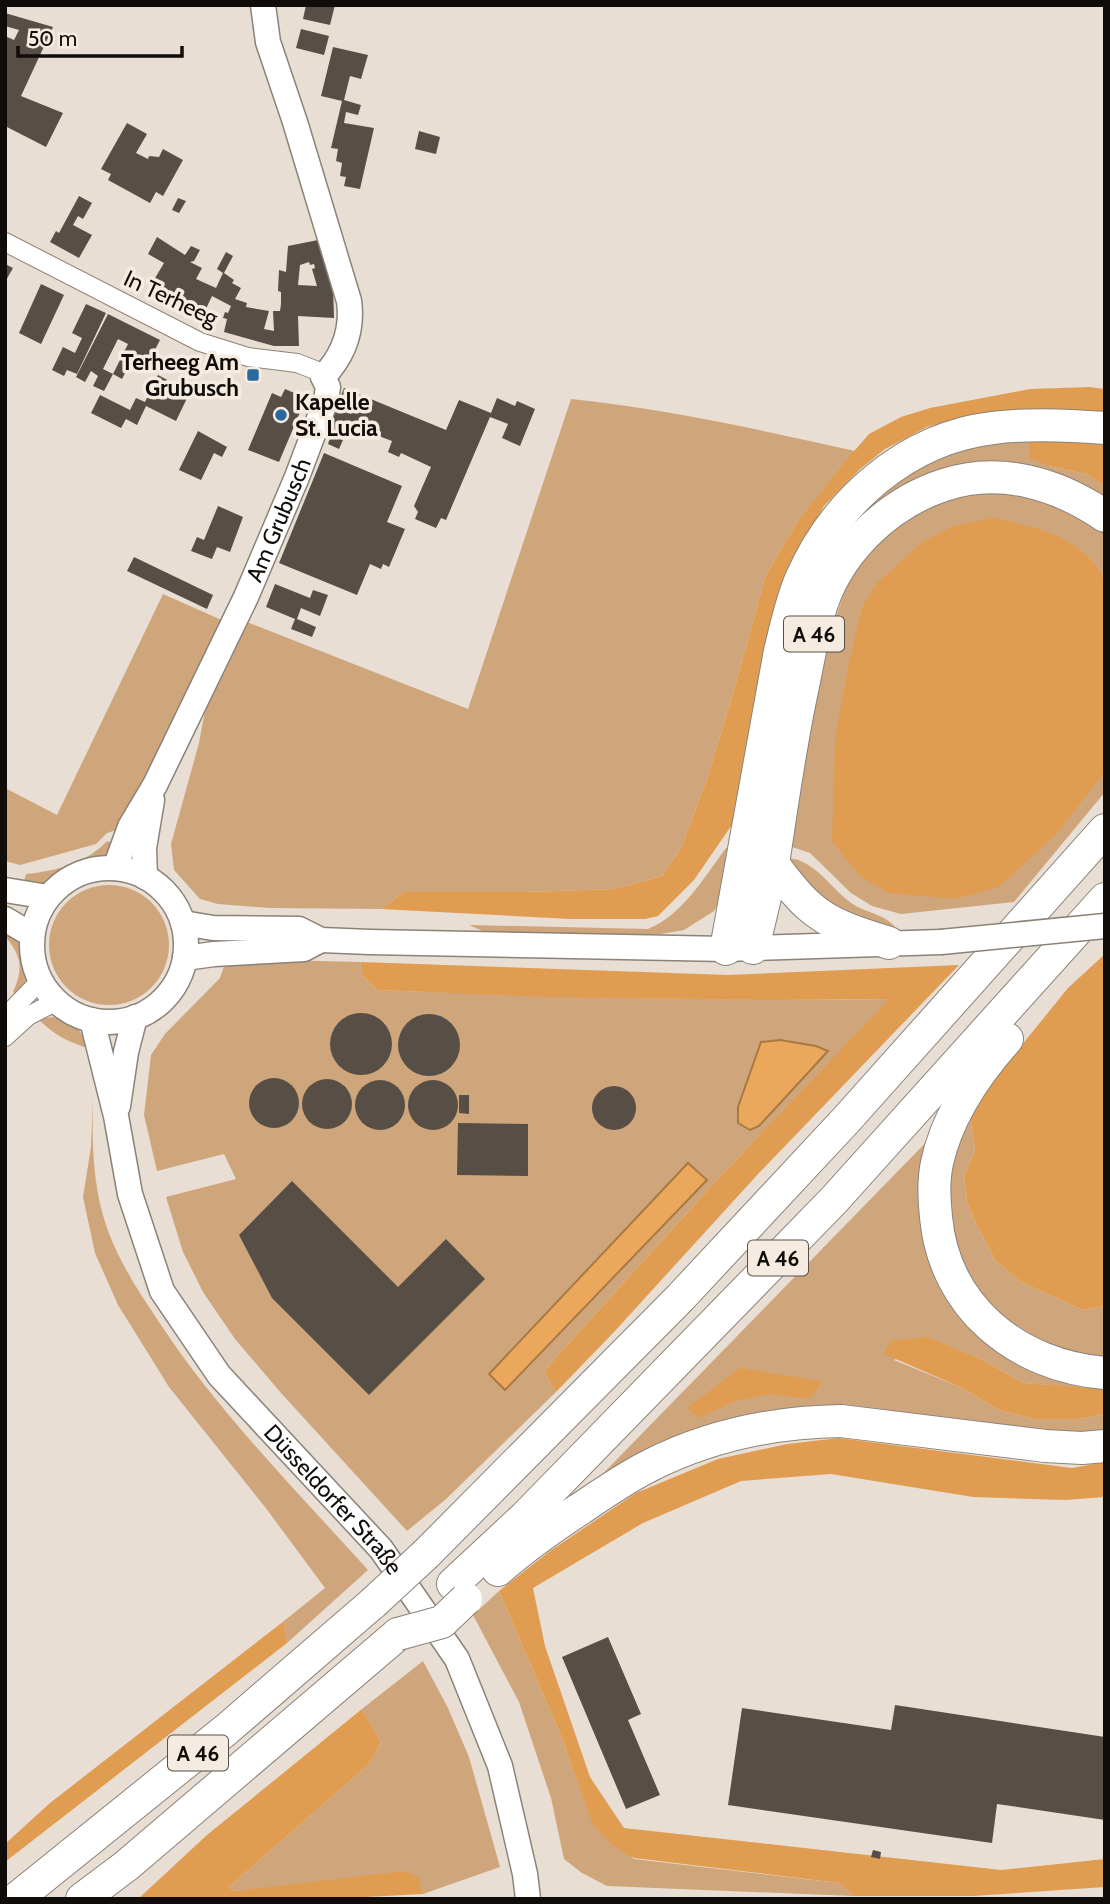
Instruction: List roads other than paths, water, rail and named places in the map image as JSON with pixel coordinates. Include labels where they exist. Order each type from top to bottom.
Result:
[{"type":"highway","points":[[739,949],[780,651],[800,580],[836,520],[861,491],[894,465],[951,437],[991,428],[1034,425],[1105,428]]},
{"type":"highway","name":"A 46","points":[[773,864],[795,721],[819,611],[838,570],[873,526],[909,500],[932,488],[975,478],[1030,481],[1081,500],[1105,516]]},
{"type":"highway","name":"A 46","points":[[17,1898],[228,1729],[426,1554],[690,1288],[847,1119],[1096,840],[1105,820]]},
{"type":"highway","points":[[739,949],[773,864],[808,906],[827,919],[889,943]]},
{"type":"highway","points":[[1099,914],[1071,966],[985,1064],[956,1112],[937,1164],[935,1208],[940,1248],[947,1267],[969,1304],[983,1319],[1000,1334],[1042,1359],[1066,1368],[1105,1374]]},
{"type":"highway","name":"A 46","points":[[83,1898],[126,1866],[398,1633],[442,1622],[460,1591],[525,1517],[834,1200],[1099,914]]},
{"type":"highway","points":[[460,1591],[614,1486],[649,1466],[738,1433],[783,1424],[841,1421],[1045,1446],[1105,1446]]},
{"type":"main road","points":[[263,5],[268,42],[349,301],[350,326],[346,340],[336,364],[323,377]]},
{"type":"main road","name":"Am Grubusch","points":[[115,868],[130,827],[155,785],[246,597],[307,455],[328,393],[323,377]]},
{"type":"main road","name":"Am Grubusch","points":[[145,877],[144,848],[155,785]]},
{"type":"main road","points":[[115,868],[145,877],[169,896],[183,923],[185,958],[179,977],[168,994],[153,1008],[135,1017],[114,1021],[92,1020],[73,1013],[57,1001],[40,981],[33,958],[32,935],[37,915],[48,897],[67,880],[90,870],[115,868]]},
{"type":"main road","points":[[5,890],[48,897]]},
{"type":"main road","points":[[183,923],[213,928],[299,929],[321,940],[739,949],[941,942],[1099,914]]},
{"type":"main road","points":[[5,919],[32,935]]},
{"type":"main road","points":[[185,958],[304,949],[321,940]]},
{"type":"main road","name":"Düsseldorfer Straße","points":[[117,1116],[126,1052],[135,1017]]},
{"type":"main road","name":"Düsseldorfer Straße","points":[[92,1020],[117,1116],[130,1194],[162,1291],[219,1375],[381,1549],[457,1659],[500,1766],[525,1874],[527,1899]]},
{"type":"street","name":"In Terheeg","points":[[5,242],[200,342],[248,357],[297,363],[315,370],[323,377]]},
{"type":"street","points":[[5,1017],[40,981]]},
{"type":"street","points":[[5,1037],[28,1016],[57,1001]]},
{"type":"place","name":"Terheeg Am Grubusch","points":[[253,375]]},
{"type":"place","name":"Kapelle St. Lucia","points":[[281,415]]}]
